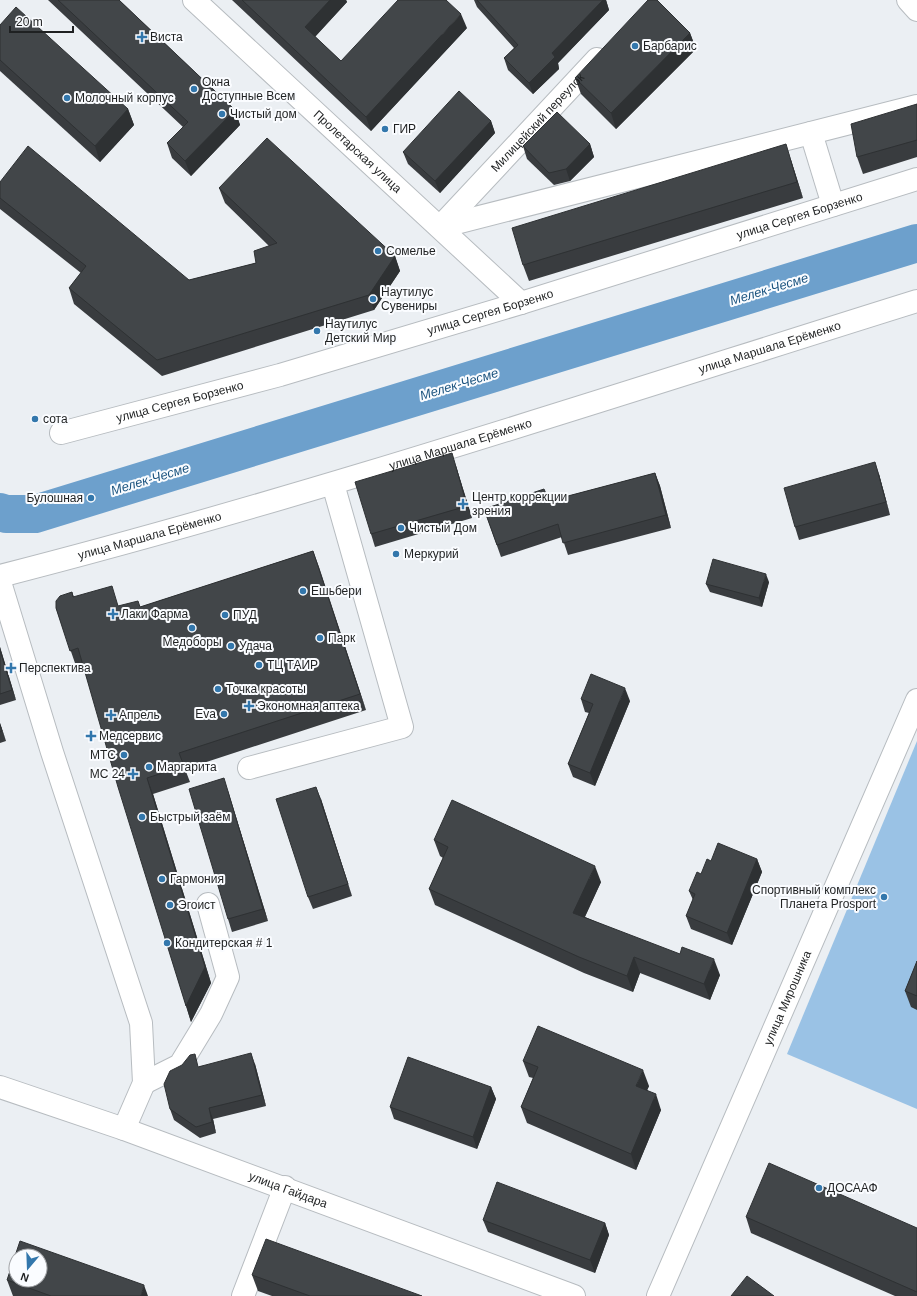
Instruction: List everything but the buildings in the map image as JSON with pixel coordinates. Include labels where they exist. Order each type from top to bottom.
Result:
[{"type":"main road","name":"Пролетарская улица","points":[[194,0],[521,303]]},
{"type":"main road","points":[[908,0],[917,10]]},
{"type":"main road","name":"Милицейский переулок","points":[[440,227],[609,46]]},
{"type":"main road","points":[[440,227],[917,106]]},
{"type":"main road","points":[[811,133],[833,205]]},
{"type":"main road","name":"улица Сергея Борзенко","points":[[61,434],[280,375],[521,303],[917,179]]},
{"type":"main road","name":"улица Маршала Ерёменко","points":[[0,576],[104,549],[333,484],[917,301]]},
{"type":"main road","points":[[249,768],[402,727],[333,484]]},
{"type":"main road","points":[[0,582],[52,752],[141,1023],[144,1083],[124,1128]]},
{"type":"main road","name":"улица Мирошника","points":[[658,1296],[917,700]]},
{"type":"main road","points":[[144,1083],[180,1065],[211,1014],[228,977],[208,904]]},
{"type":"main road","name":"улица Гайдара","points":[[0,1087],[124,1128],[574,1296]]},
{"type":"main road","points":[[243,1296],[284,1187]]},
{"type":"shaded area","name":"Спортивный комплекс Планета Prosport","points":[[917,741],[917,1109],[787,1054]]},
{"type":"waterway","name":"Мелек-Чесме","points":[[0,512],[6,514],[35,514],[917,243]]},
{"type":"place","name":"Виста","points":[[142,37]]},
{"type":"place","name":"Барбарис","points":[[635,46]]},
{"type":"place","name":"Окна Доступные Всем","points":[[194,89]]},
{"type":"place","name":"Молочный корпус","points":[[67,98]]},
{"type":"place","name":"Чистый дом","points":[[222,114]]},
{"type":"place","name":"ГИР","points":[[385,129]]},
{"type":"place","name":"Сомелье","points":[[378,251]]},
{"type":"place","name":"Наутилус Сувениры","points":[[373,299]]},
{"type":"place","name":"Наутилус Детский Мир","points":[[317,331]]},
{"type":"place","name":"сота","points":[[35,419]]},
{"type":"place","name":"Булошная","points":[[91,498]]},
{"type":"place","name":"Центр коррекции зрения","points":[[463,504]]},
{"type":"place","name":"Чистый Дом","points":[[401,528]]},
{"type":"place","name":"Меркурий","points":[[396,554]]},
{"type":"place","name":"Ешьбери","points":[[303,591]]},
{"type":"place","name":"Лаки Фарма","points":[[113,614]]},
{"type":"place","name":"ПУД","points":[[225,615]]},
{"type":"place","name":"Медоборы","points":[[192,628]]},
{"type":"place","name":"Парк","points":[[320,638]]},
{"type":"place","name":"Удача","points":[[231,646]]},
{"type":"place","name":"ТЦ ТАИР","points":[[259,665]]},
{"type":"place","name":"Перспектива","points":[[11,668]]},
{"type":"place","name":"Точка красоты","points":[[218,689]]},
{"type":"place","name":"Экономная аптека","points":[[249,706]]},
{"type":"place","name":"Eva","points":[[224,714]]},
{"type":"place","name":"Апрель","points":[[111,715]]},
{"type":"place","name":"Медсервис","points":[[91,736]]},
{"type":"place","name":"МТС","points":[[124,755]]},
{"type":"place","name":"Маргарита","points":[[149,767]]},
{"type":"place","name":"МС 24","points":[[133,774]]},
{"type":"place","name":"Быстрый заём","points":[[142,817]]},
{"type":"place","name":"Гармония","points":[[162,879]]},
{"type":"place","name":"Спортивный комплекс Планета Prosport","points":[[884,897]]},
{"type":"place","name":"Эгоист","points":[[170,905]]},
{"type":"place","name":"Кондитерская # 1","points":[[167,943]]},
{"type":"place","name":"ДОСААФ","points":[[819,1188]]}]
